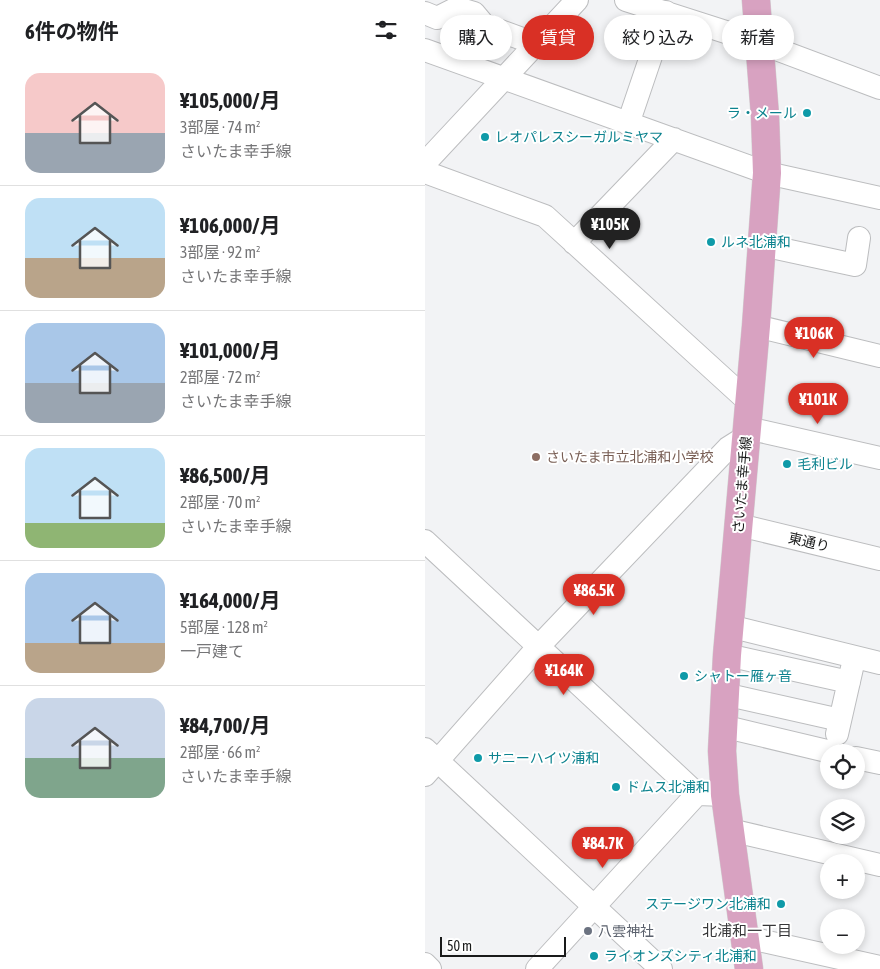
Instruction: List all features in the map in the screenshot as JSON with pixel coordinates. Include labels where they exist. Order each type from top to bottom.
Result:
[{"type":"main road","name":"さいたま幸手線","points":[[756,0],[757,15]]},
{"type":"main road","name":"さいたま幸手線","points":[[749,969],[725,795],[721,750],[729,626],[748,422],[767,173],[761,60]]},
{"type":"street","points":[[563,15],[577,0]]},
{"type":"street","points":[[626,0],[722,30]]},
{"type":"street","points":[[425,13],[437,18],[457,8],[474,12],[484,25],[522,39]]},
{"type":"street","points":[[628,124],[666,12]]},
{"type":"street","points":[[425,50],[767,173],[880,198]]},
{"type":"street","points":[[794,56],[880,88]]},
{"type":"street","points":[[425,163],[522,59]]},
{"type":"street","points":[[575,243],[674,139]]},
{"type":"street","points":[[425,172],[545,216],[575,243],[748,422],[880,458]]},
{"type":"street","points":[[762,245],[855,265],[859,238]]},
{"type":"street","points":[[756,326],[879,353]]},
{"type":"street","points":[[661,969],[429,761],[728,448],[748,422]]},
{"type":"street","name":"東通り","points":[[739,525],[880,559]]},
{"type":"street","points":[[425,541],[697,794],[725,795]]},
{"type":"street","points":[[729,626],[880,663]]},
{"type":"street","points":[[727,655],[849,682]]},
{"type":"street","points":[[834,744],[855,657]]},
{"type":"street","points":[[724,694],[840,720]]},
{"type":"street","points":[[722,726],[820,749]]},
{"type":"street","points":[[865,760],[880,763]]},
{"type":"street","points":[[537,969],[697,794]]},
{"type":"street","points":[[730,830],[880,865]]},
{"type":"street","points":[[745,937],[880,967]]},
{"type":"street","points":[[425,964],[430,969]]},
{"type":"place","name":"ラ・メール","points":[[807,113]]},
{"type":"place","name":"レオパレスシーガルミヤマ","points":[[485,137]]},
{"type":"place","name":"ルネ北浦和","points":[[711,242]]},
{"type":"place","name":"さいたま市立北浦和小学校","points":[[536,457]]},
{"type":"place","name":"毛利ビル","points":[[787,464]]},
{"type":"place","name":"シャトー雁ヶ音","points":[[684,676]]},
{"type":"place","name":"サニーハイツ浦和","points":[[478,758]]},
{"type":"place","name":"ドムス北浦和","points":[[616,787]]},
{"type":"place","name":"ステージワン北浦和","points":[[781,904]]},
{"type":"place","name":"八雲神社","points":[[588,931]]},
{"type":"place","name":"ライオンズシティ北浦和","points":[[594,956]]},
{"type":"district","name":"北浦和一丁目","points":[[747,930]]}]
